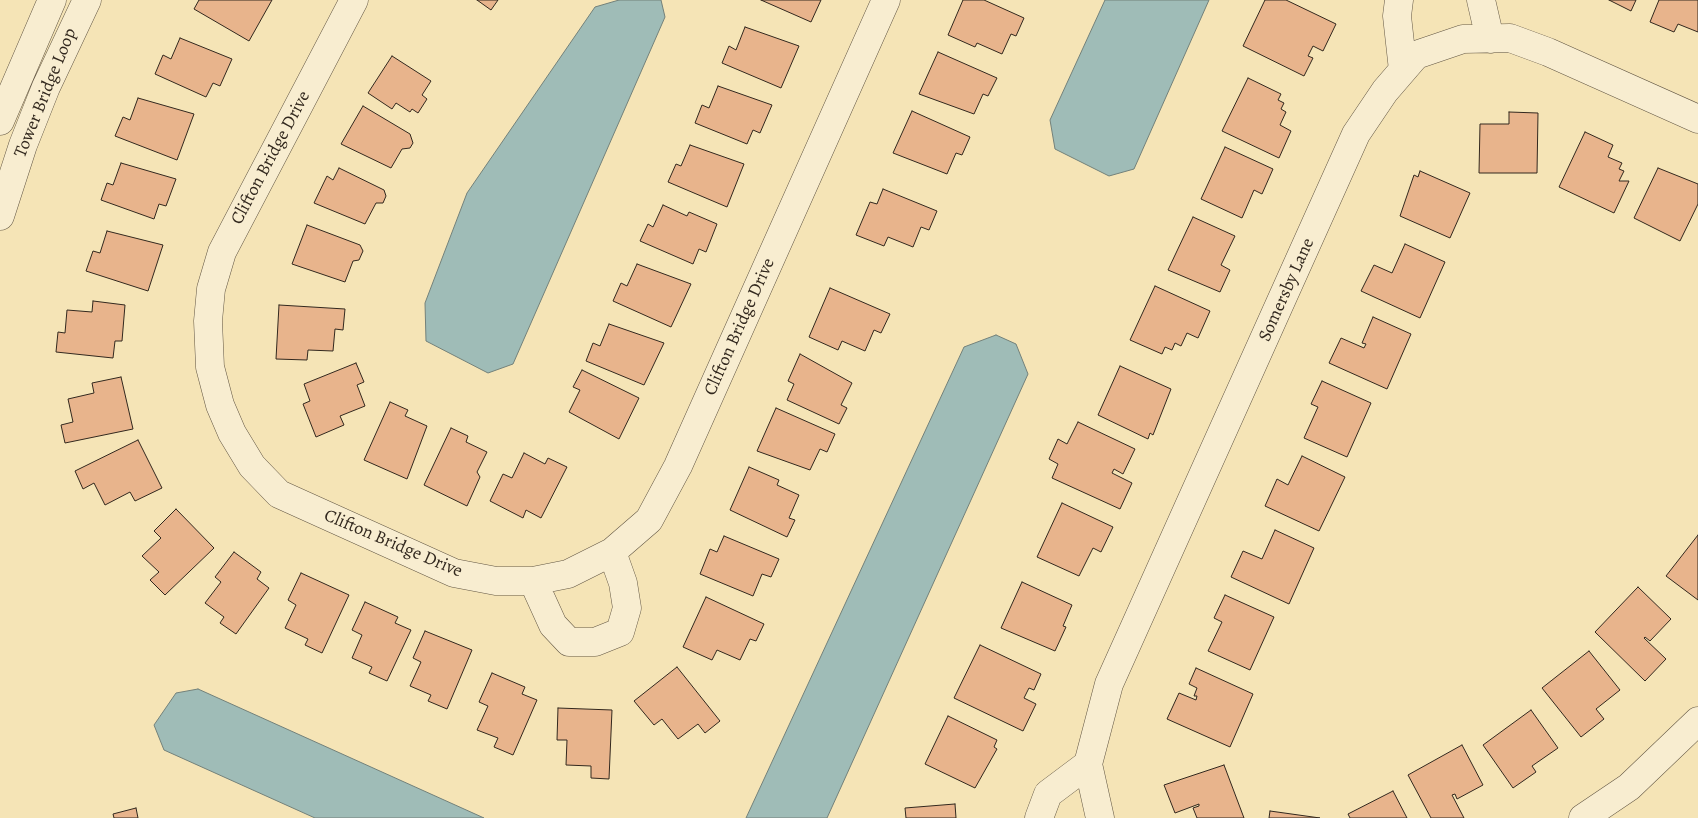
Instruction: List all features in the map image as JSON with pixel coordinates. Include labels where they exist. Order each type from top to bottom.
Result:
[{"type":"street","name":"Tower Bridge Loop","points":[[0,121],[52,0]]},
{"type":"street","name":"Tower Bridge Loop","points":[[0,216],[23,145],[46,87],[87,0]]},
{"type":"street","name":"Clifton Bridge Drive","points":[[354,0],[222,252],[211,289],[208,320],[210,367],[220,405],[232,433],[252,466],[279,494],[454,573],[496,581],[532,581],[568,574],[612,552],[649,520],[666,491],[886,0]]},
{"type":"street","points":[[1400,0],[1397,16],[1403,70]]},
{"type":"street","points":[[1481,0],[1490,39]]},
{"type":"street","name":"Somersby Lane","points":[[1100,818],[1097,812],[1088,764],[1109,684],[1352,144],[1385,91],[1416,55],[1463,39],[1510,38],[1548,52],[1698,119]]},
{"type":"street","points":[[532,581],[553,625],[569,642],[595,642],[620,632],[627,608],[623,583],[612,552]]},
{"type":"street","points":[[1583,818],[1629,787],[1698,721]]},
{"type":"street","points":[[1039,818],[1048,794],[1088,764]]},
{"type":"water","points":[[619,0],[661,0],[665,17],[513,364],[488,373],[426,341],[425,303],[467,193],[595,7]]},
{"type":"water","points":[[1105,0],[1209,0],[1134,169],[1109,176],[1055,149],[1050,120]]},
{"type":"water","points":[[996,335],[1016,344],[1028,374],[827,818],[746,818],[964,347]]},
{"type":"water","points":[[198,689],[484,818],[315,818],[164,750],[154,725],[176,693]]},
{"type":"building","points":[[199,0],[272,0],[249,41],[194,9]]},
{"type":"building","points":[[477,0],[498,0],[491,10]]},
{"type":"building","points":[[761,0],[821,0],[811,22]]},
{"type":"building","points":[[963,0],[984,0],[1024,18],[1016,36],[1011,34],[1002,54],[977,43],[975,47],[948,35]]},
{"type":"building","points":[[1265,0],[1286,0],[1336,24],[1323,51],[1313,46],[1308,56],[1313,58],[1304,76],[1243,46]]},
{"type":"building","points":[[1609,0],[1636,0],[1631,11]]},
{"type":"building","points":[[1659,0],[1698,0],[1698,32],[1678,24],[1674,32],[1650,22]]},
{"type":"building","points":[[745,27],[799,46],[781,88],[722,63],[729,46],[736,50]]},
{"type":"building","points":[[180,38],[232,59],[220,86],[213,83],[206,97],[155,74],[163,55],[171,59]]},
{"type":"building","points":[[938,52],[997,78],[988,96],[983,94],[974,114],[919,94]]},
{"type":"building","points":[[392,56],[431,81],[422,95],[427,99],[418,113],[412,109],[410,112],[396,103],[392,109],[368,93]]},
{"type":"building","points":[[1248,78],[1281,94],[1278,100],[1284,103],[1281,109],[1286,112],[1280,125],[1291,131],[1279,158],[1222,131]]},
{"type":"building","points":[[718,86],[772,105],[760,133],[753,130],[747,144],[695,123],[702,105],[709,108]]},
{"type":"building","points":[[138,98],[194,114],[177,160],[115,136],[123,117],[130,120]]},
{"type":"building","points":[[363,106],[410,134],[413,143],[410,148],[402,149],[391,168],[341,144]]},
{"type":"building","points":[[912,111],[970,137],[962,155],[956,153],[947,174],[893,153]]},
{"type":"building","points":[[1509,112],[1538,113],[1537,173],[1479,173],[1480,124],[1509,124]]},
{"type":"building","points":[[1585,132],[1613,145],[1608,157],[1622,163],[1619,169],[1624,171],[1619,181],[1629,181],[1614,213],[1559,187]]},
{"type":"building","points":[[690,145],[744,164],[727,207],[668,182],[676,164],[681,166]]},
{"type":"building","points":[[1225,147],[1273,169],[1262,194],[1254,190],[1242,218],[1201,199]]},
{"type":"building","points":[[121,163],[176,179],[166,206],[159,204],[154,219],[101,200],[107,183],[113,185]]},
{"type":"building","points":[[339,168],[384,190],[386,196],[383,203],[376,203],[365,224],[314,203],[327,176],[333,180]]},
{"type":"building","points":[[1658,168],[1698,184],[1698,204],[1680,241],[1634,218]]},
{"type":"building","points":[[1420,171],[1470,193],[1450,238],[1400,216],[1414,175],[1418,177]]},
{"type":"building","points":[[883,189],[937,211],[929,230],[921,227],[913,247],[888,237],[884,246],[856,235],[870,202],[877,204]]},
{"type":"building","points":[[663,205],[687,216],[689,212],[717,224],[706,252],[699,249],[693,264],[640,241],[648,224],[653,227]]},
{"type":"building","points":[[1193,217],[1235,236],[1221,265],[1230,270],[1220,292],[1168,270]]},
{"type":"building","points":[[307,225],[360,245],[363,251],[359,260],[353,261],[345,282],[292,264]]},
{"type":"building","points":[[107,231],[163,245],[148,291],[86,271],[93,251],[100,253]]},
{"type":"building","points":[[1405,244],[1445,262],[1420,318],[1361,291],[1374,265],[1392,273]]},
{"type":"building","points":[[637,264],[691,284],[671,327],[613,301],[621,283],[627,286]]},
{"type":"building","points":[[1155,286],[1210,311],[1198,338],[1187,333],[1181,346],[1175,343],[1172,350],[1165,347],[1162,354],[1130,340]]},
{"type":"building","points":[[830,288],[890,314],[881,333],[874,330],[865,351],[842,341],[838,350],[809,337]]},
{"type":"building","points":[[93,301],[125,305],[122,341],[115,341],[113,358],[56,352],[58,332],[65,333],[67,310],[92,312]]},
{"type":"building","points":[[279,305],[345,309],[343,330],[335,329],[333,351],[308,350],[307,360],[276,359]]},
{"type":"building","points":[[1373,317],[1411,334],[1387,389],[1329,363],[1341,338],[1364,348],[1366,344],[1362,343]]},
{"type":"building","points":[[609,324],[664,343],[644,385],[586,361],[593,343],[600,346]]},
{"type":"building","points":[[800,354],[852,383],[841,405],[847,408],[839,424],[787,400],[794,384],[788,381]]},
{"type":"building","points":[[356,363],[364,382],[357,385],[365,406],[340,416],[344,425],[316,437],[303,404],[310,401],[304,384]]},
{"type":"building","points":[[1120,366],[1171,389],[1153,435],[1150,433],[1148,439],[1098,415]]},
{"type":"building","points":[[582,370],[639,398],[619,439],[569,412],[580,390],[573,387]]},
{"type":"building","points":[[121,377],[133,429],[65,443],[61,425],[73,422],[68,399],[94,393],[92,383]]},
{"type":"building","points":[[1322,381],[1371,403],[1347,457],[1304,438],[1318,407],[1311,404]]},
{"type":"building","points":[[390,402],[408,410],[405,416],[427,426],[407,479],[364,460]]},
{"type":"building","points":[[776,408],[835,434],[827,452],[820,449],[810,470],[757,451]]},
{"type":"building","points":[[1078,422],[1135,449],[1123,474],[1114,469],[1112,473],[1132,483],[1120,509],[1052,478],[1058,464],[1049,459],[1058,439],[1067,444]]},
{"type":"building","points":[[451,428],[468,436],[466,442],[487,452],[477,472],[480,477],[467,506],[424,485]]},
{"type":"building","points":[[138,440],[162,488],[135,501],[130,492],[105,505],[94,483],[83,489],[75,471]]},
{"type":"building","points":[[524,453],[545,464],[548,458],[567,467],[541,518],[526,510],[523,518],[490,501],[503,474],[512,478]]},
{"type":"building","points":[[1302,456],[1345,477],[1319,531],[1265,506],[1277,479],[1288,485]]},
{"type":"building","points":[[749,467],[779,480],[777,485],[799,495],[789,518],[795,520],[787,537],[730,510]]},
{"type":"building","points":[[1062,503],[1113,527],[1101,552],[1093,548],[1079,576],[1037,557]]},
{"type":"building","points":[[176,509],[214,548],[165,595],[150,580],[159,572],[142,556],[161,538],[154,531]]},
{"type":"building","points":[[1275,530],[1314,548],[1289,604],[1231,577],[1243,551],[1262,559]]},
{"type":"building","points":[[1698,535],[1698,600],[1666,576]]},
{"type":"building","points":[[724,536],[779,559],[771,577],[762,574],[753,596],[700,574],[710,549],[717,552]]},
{"type":"building","points":[[234,552],[261,572],[257,579],[269,588],[236,634],[220,623],[224,617],[205,603],[221,582],[215,577]]},
{"type":"building","points":[[301,573],[349,595],[322,653],[305,645],[308,639],[285,628],[296,605],[288,600]]},
{"type":"building","points":[[1022,582],[1072,605],[1063,626],[1066,627],[1055,651],[1001,628]]},
{"type":"building","points":[[1638,587],[1671,619],[1650,641],[1644,638],[1666,659],[1645,681],[1595,632]]},
{"type":"building","points":[[1225,595],[1274,617],[1250,670],[1208,651],[1222,622],[1214,618]]},
{"type":"building","points":[[706,597],[764,624],[756,641],[750,639],[740,660],[717,650],[712,660],[683,647]]},
{"type":"building","points":[[365,602],[398,617],[395,623],[411,630],[387,681],[369,673],[372,667],[352,658],[362,635],[352,630]]},
{"type":"building","points":[[425,631],[472,650],[447,709],[428,701],[431,695],[410,686],[421,662],[413,658]]},
{"type":"building","points":[[980,645],[1041,674],[1034,690],[1029,688],[1024,698],[1036,704],[1023,731],[954,698]]},
{"type":"building","points":[[1589,651],[1620,690],[1596,709],[1604,719],[1581,737],[1542,688]]},
{"type":"building","points":[[677,667],[720,721],[705,733],[698,724],[678,739],[662,719],[654,725],[634,701]]},
{"type":"building","points":[[1196,668],[1253,694],[1230,747],[1167,719],[1179,693],[1196,700],[1197,696],[1194,696],[1197,688],[1189,684]]},
{"type":"building","points":[[492,673],[525,687],[522,694],[537,700],[513,755],[494,747],[498,738],[477,730],[488,706],[479,702]]},
{"type":"building","points":[[558,708],[612,710],[609,779],[591,778],[591,766],[566,765],[567,740],[557,740]]},
{"type":"building","points":[[1531,710],[1558,748],[1532,766],[1536,772],[1513,788],[1483,745]]},
{"type":"building","points":[[948,716],[997,740],[994,747],[997,749],[975,788],[925,764]]},
{"type":"building","points":[[1462,745],[1483,785],[1457,799],[1455,794],[1452,795],[1464,818],[1431,818],[1408,775]]},
{"type":"building","points":[[1224,765],[1244,818],[1197,818],[1193,808],[1199,806],[1199,804],[1175,813],[1164,785]]},
{"type":"building","points":[[1393,791],[1407,818],[1350,818],[1348,814]]},
{"type":"building","points":[[955,804],[956,818],[906,818],[905,808]]},
{"type":"building","points":[[136,808],[138,818],[114,818],[113,814]]},
{"type":"building","points":[[1270,811],[1320,818],[1269,818]]}]
